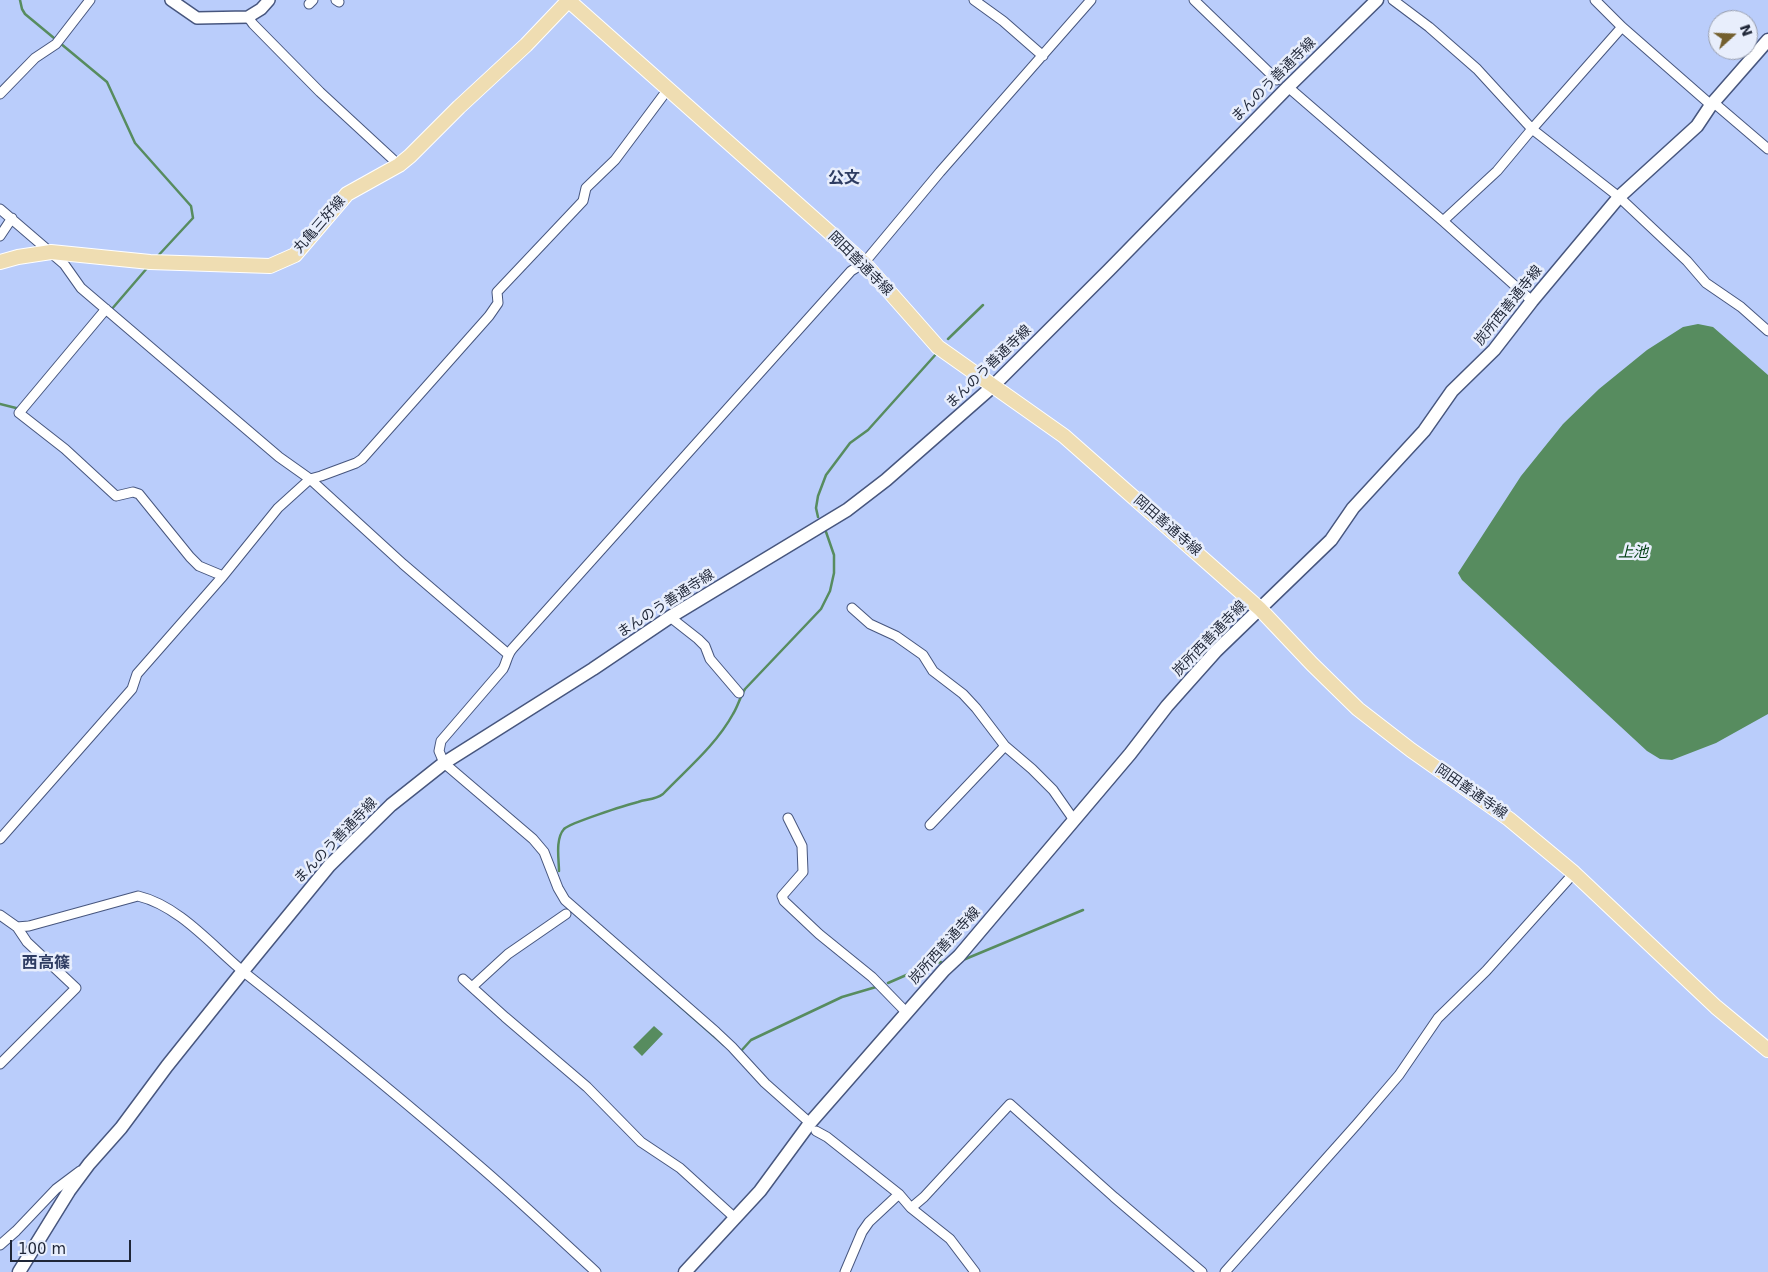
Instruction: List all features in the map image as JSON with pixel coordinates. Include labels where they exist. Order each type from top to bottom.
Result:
[{"type":"main road","name":"岡田善通寺線","points":[[568,0],[864,263],[938,347],[992,387],[1064,436],[1260,609],[1358,709],[1411,750],[1510,819],[1574,873],[1716,1007],[1768,1050]]},
{"type":"main road","name":"丸亀三好線","points":[[0,262],[18,257],[52,252],[150,262],[270,266],[296,255],[347,194],[399,165],[526,45],[568,0]]},
{"type":"main road","name":"まんのう善通寺線","points":[[19,1272],[69,1191],[89,1164],[121,1128],[243,971],[329,866],[391,805],[444,763],[593,670],[670,617],[846,510],[907,462],[992,387],[1109,270],[1282,84],[1377,0]]},
{"type":"main road","name":"炭所西善通寺線","points":[[685,1272],[760,1191],[907,1013],[944,970],[959,956],[1130,754],[1167,706],[1216,651],[1331,540],[1353,508],[1424,431],[1452,391],[1494,350],[1532,301],[1619,197],[1697,126],[1712,104],[1768,40]]},
{"type":"street","points":[[0,94],[35,58],[56,44],[90,0]]},
{"type":"street","points":[[171,0],[197,18],[248,17],[261,9],[269,0]]},
{"type":"street","points":[[974,0],[1003,21],[1043,56]]},
{"type":"street","points":[[975,1272],[950,1239],[911,1208],[899,1194],[813,1127],[765,1083],[722,1037],[565,900],[558,888],[544,852],[534,839],[444,763],[440,751],[441,741],[502,669],[508,654],[832,292],[852,271],[864,263],[940,172],[1091,0]]},
{"type":"street","points":[[1194,0],[1282,84],[1443,221],[1532,301]]},
{"type":"street","points":[[1392,0],[1429,27],[1477,69],[1532,129],[1619,197],[1687,261],[1706,283],[1741,308],[1768,331]]},
{"type":"street","points":[[1595,0],[1622,28],[1768,149]]},
{"type":"street","points":[[248,17],[307,79],[399,165]]},
{"type":"street","points":[[1443,221],[1497,171],[1622,28]]},
{"type":"street","points":[[0,839],[132,688],[136,674],[223,576],[278,508],[310,479],[356,463],[362,459],[489,316],[498,303],[497,292],[583,201],[586,188],[615,160],[668,89]]},
{"type":"street","points":[[0,209],[52,252],[64,264],[81,288],[279,458],[310,479],[403,564],[508,654]]},
{"type":"street","points":[[0,236],[12,218]]},
{"type":"street","points":[[106,309],[19,413],[65,449],[116,496],[133,492],[139,494],[199,566],[223,576]]},
{"type":"street","points":[[852,608],[870,624],[896,636],[923,655],[932,671],[963,694],[1005,746],[1032,768],[1053,790],[1074,820]]},
{"type":"street","points":[[670,617],[698,638],[705,646],[710,658],[739,693]]},
{"type":"street","points":[[930,825],[1005,746]]},
{"type":"street","points":[[788,818],[802,846],[803,872],[782,896],[784,901],[818,934],[872,977],[907,1013]]},
{"type":"street","points":[[1225,1272],[1363,1117],[1399,1074],[1438,1018],[1486,970],[1574,873]]},
{"type":"street","points":[[18,927],[29,926],[138,896],[148,898],[169,909],[204,936],[243,971],[484,1170],[596,1272]]},
{"type":"street","points":[[472,987],[508,954],[566,914]]},
{"type":"street","points":[[0,915],[18,927],[27,942],[76,988],[0,1064]]},
{"type":"street","points":[[463,979],[587,1087],[640,1142],[680,1168],[735,1218]]},
{"type":"street","points":[[911,1208],[924,1197],[1010,1104],[1114,1197],[1202,1272]]},
{"type":"street","points":[[0,1245],[56,1189],[89,1164]]},
{"type":"street","points":[[845,1272],[862,1232],[869,1222],[899,1194]]},
{"type":"water","name":"上池","points":[[1698,324],[1713,327],[1768,375],[1768,714],[1716,743],[1672,760],[1660,759],[1647,751],[1462,580],[1458,573],[1521,476],[1563,424],[1599,389],[1647,350],[1683,327]]},
{"type":"water","points":[[654,1026],[663,1034],[642,1056],[633,1047]]},
{"type":"waterway","points":[[20,0],[25,14],[107,82],[135,143],[191,206],[193,218],[156,258]]},
{"type":"waterway","points":[[111,310],[148,267]]},
{"type":"waterway","points":[[948,339],[983,305]]},
{"type":"waterway","points":[[818,517],[816,508],[818,496],[826,475],[850,443],[868,430],[937,353]]},
{"type":"waterway","points":[[0,404],[20,409]]},
{"type":"waterway","points":[[559,871],[558,844],[564,829],[599,814],[663,794],[718,736],[735,711],[745,689],[821,609],[830,591],[834,573],[834,555],[825,529]]},
{"type":"waterway","points":[[963,960],[1083,910]]},
{"type":"waterway","points":[[574,913],[724,1045]]},
{"type":"waterway","points":[[888,983],[941,962]]},
{"type":"waterway","points":[[741,1051],[751,1040],[842,997],[876,987]]},
{"type":"district","name":"公文","points":[[844,179]]},
{"type":"district","name":"西高篠","points":[[46,964]]}]
